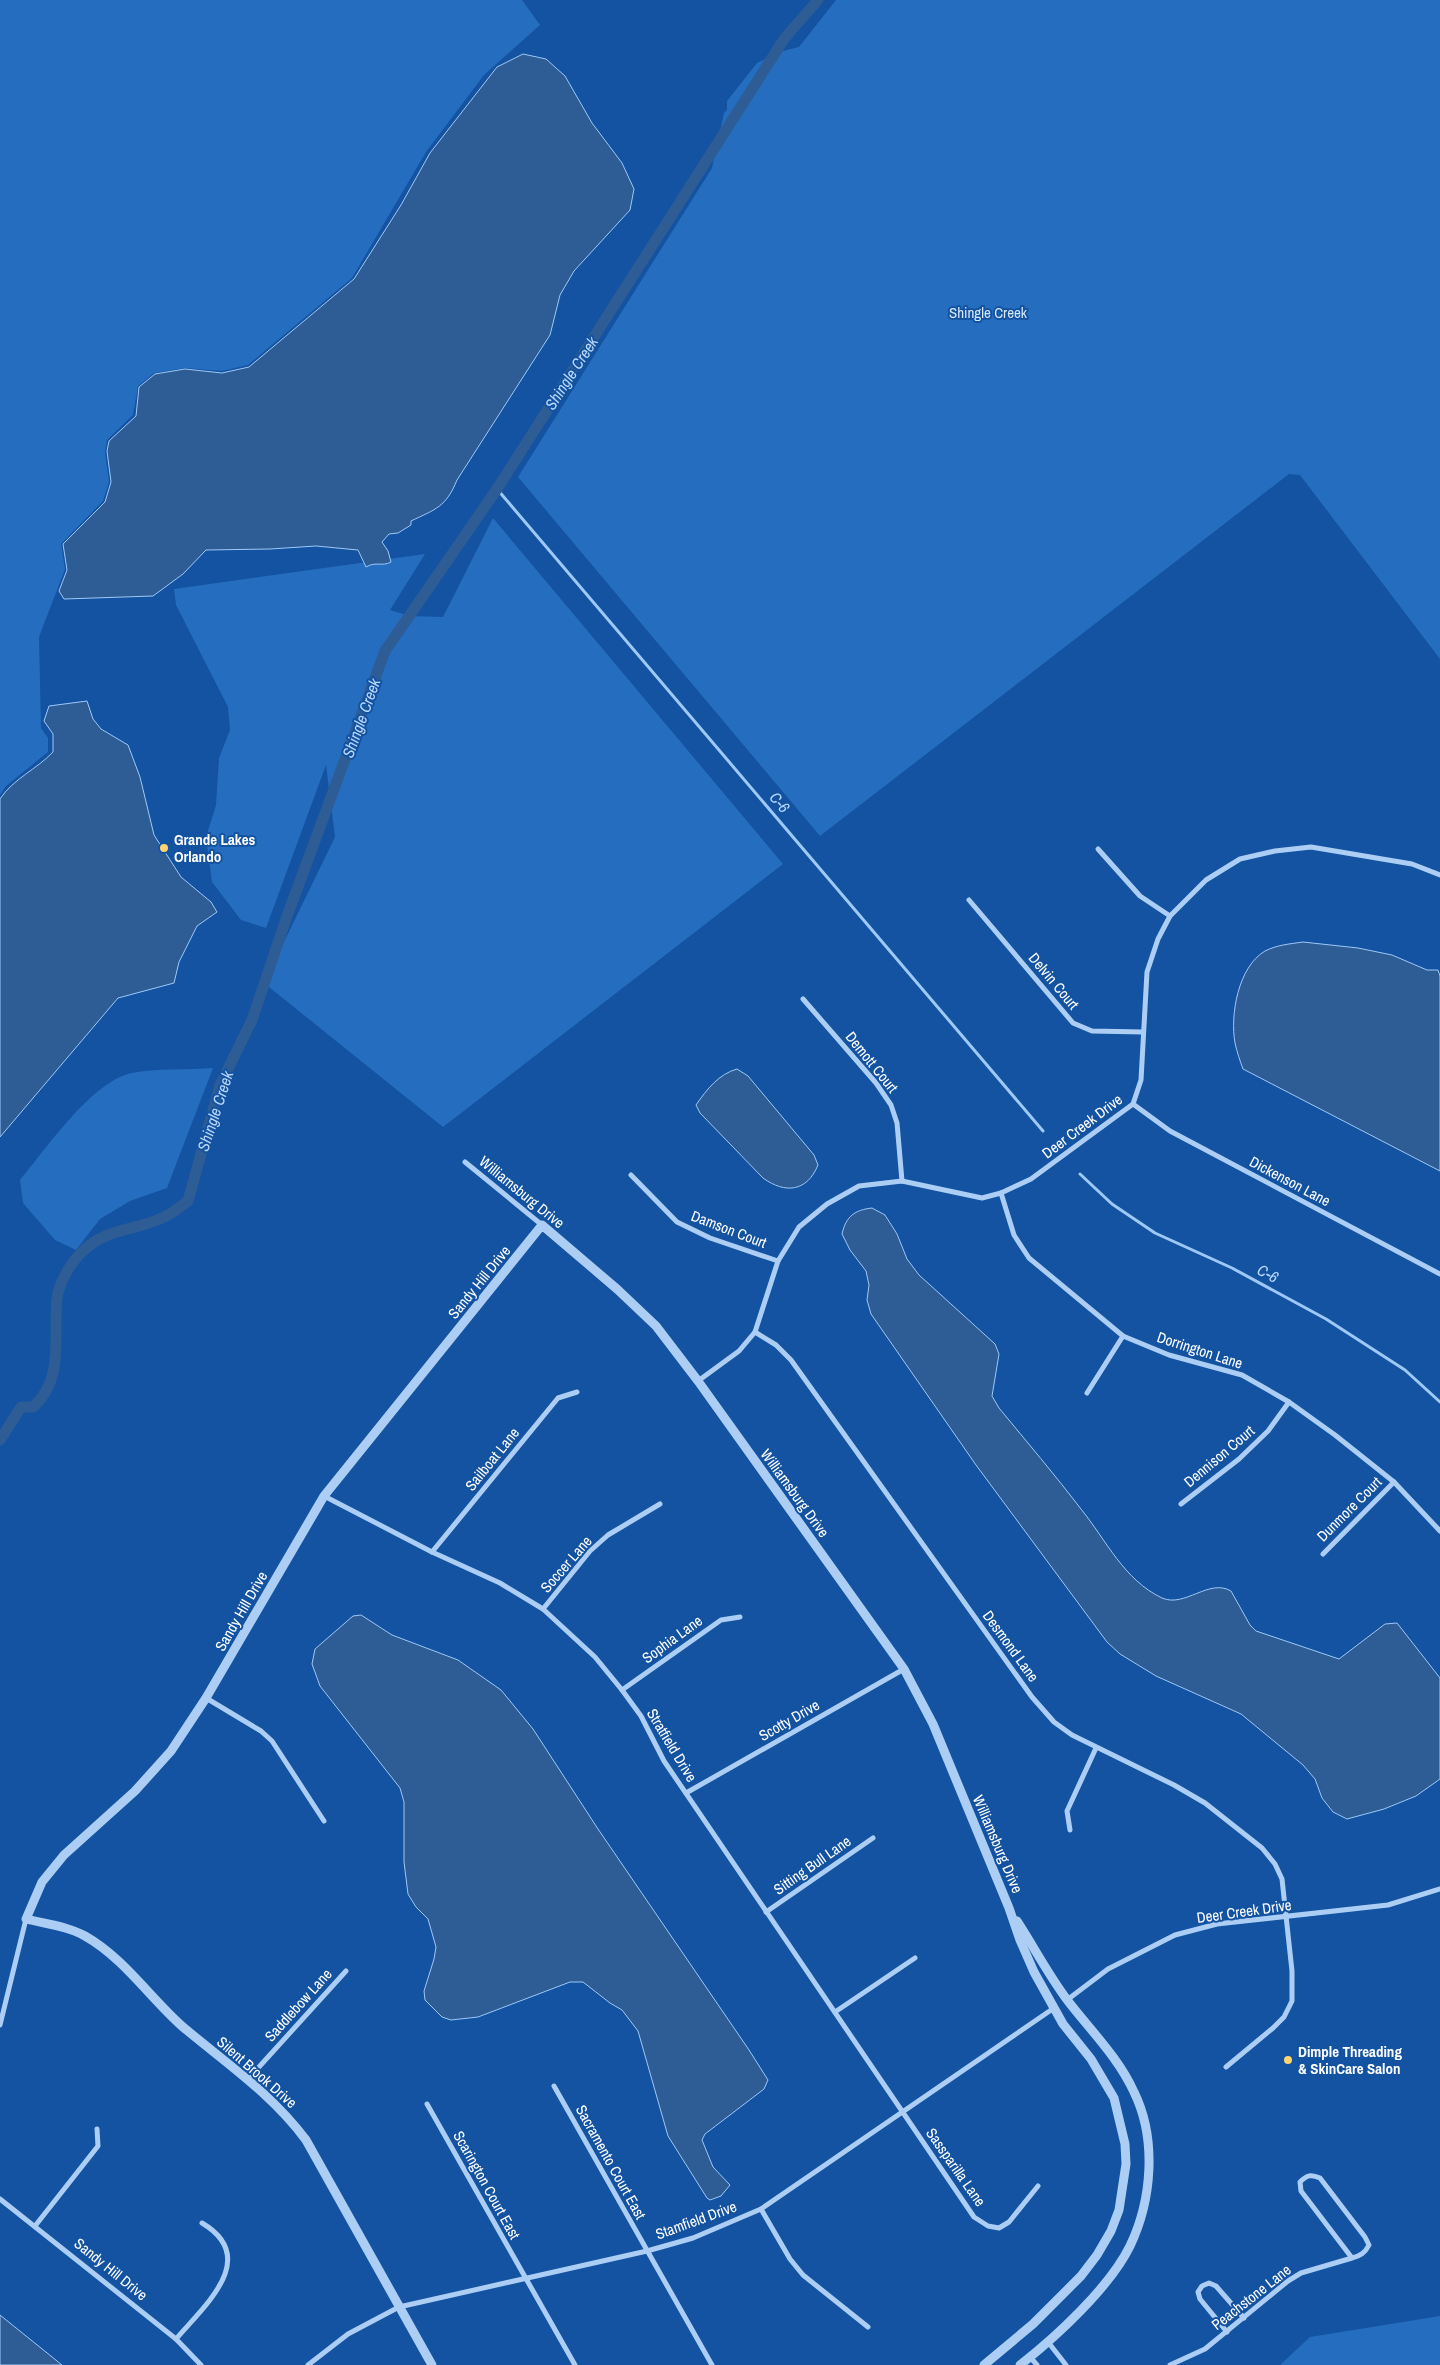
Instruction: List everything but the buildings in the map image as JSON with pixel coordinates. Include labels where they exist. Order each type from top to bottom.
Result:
[{"type":"street","name":"Deer Creek Drive","points":[[698,1381],[739,1351],[755,1332],[778,1261],[799,1227],[827,1204],[859,1186],[902,1181],[982,1198],[1001,1193],[1030,1180],[1133,1104],[1141,1080],[1147,972],[1158,939],[1170,916],[1206,880],[1240,859],[1275,851],[1311,847],[1412,864],[1440,875]]},
{"type":"street","points":[[1098,849],[1140,896],[1170,916]]},
{"type":"street","name":"Delvin Court","points":[[969,900],[1073,1023],[1092,1031],[1143,1032]]},
{"type":"street","name":"Demott Court","points":[[803,999],[876,1083],[891,1105],[897,1123],[902,1181]]},
{"type":"street","name":"Dickenson Lane","points":[[1133,1104],[1170,1131],[1440,1274]]},
{"type":"street","name":"Williamsburg Drive","points":[[465,1162],[618,1289],[656,1326],[698,1381],[904,1668],[933,1724],[1010,1908],[1034,1972],[1063,2024],[1091,2059],[1114,2098],[1125,2144],[1124,2187],[1119,2210],[1111,2231],[1097,2255],[1081,2276],[1033,2324],[984,2365]]},
{"type":"street","name":"Damson Court","points":[[631,1175],[677,1222],[710,1238],[778,1261]]},
{"type":"street","name":"Dorrington Lane","points":[[1001,1193],[1014,1235],[1029,1258],[1123,1336],[1169,1355],[1242,1375],[1289,1402],[1335,1435],[1394,1482],[1440,1530]]},
{"type":"street","name":"Sandy Hill Drive","points":[[0,2025],[26,1920],[42,1882],[64,1855],[136,1791],[170,1751],[206,1698],[324,1496],[542,1225]]},
{"type":"street","name":"Desmond Lane","points":[[755,1332],[776,1345],[791,1360],[1032,1697],[1054,1722],[1096,1748],[1174,1785],[1205,1803],[1262,1848],[1275,1864],[1282,1879],[1292,1971],[1292,2001],[1279,2023],[1226,2066]]},
{"type":"street","points":[[1087,1392],[1123,1336]]},
{"type":"street","name":"Sailboat Lane","points":[[432,1552],[558,1398],[577,1392]]},
{"type":"street","name":"Dennison Court","points":[[1181,1504],[1239,1459],[1268,1431],[1289,1402]]},
{"type":"street","name":"Dunmore Court","points":[[1323,1554],[1394,1482]]},
{"type":"street","name":"Stratfield Drive","points":[[324,1496],[432,1552],[500,1583],[544,1609],[595,1657],[642,1716],[664,1761],[902,2112]]},
{"type":"street","name":"Soccer Lane","points":[[544,1609],[590,1551],[608,1536],[660,1504]]},
{"type":"street","name":"Sophia Lane","points":[[622,1690],[721,1620],[740,1617]]},
{"type":"street","name":"Scotty Drive","points":[[686,1793],[904,1668]]},
{"type":"street","points":[[206,1698],[261,1731],[272,1741],[324,1821]]},
{"type":"street","points":[[1070,1830],[1067,1811],[1096,1748]]},
{"type":"street","name":"Sitting Bull Lane","points":[[766,1912],[873,1838]]},
{"type":"street","name":"Deer Creek Drive","points":[[1067,2000],[1108,1969],[1175,1935],[1217,1924],[1388,1905],[1440,1889]]},
{"type":"street","name":"Williamsburg Drive","points":[[1010,1908],[1067,2000],[1108,2048],[1135,2093],[1144,2118],[1149,2145],[1149,2170],[1141,2215],[1129,2247],[1100,2288],[1048,2342],[1020,2365]]},
{"type":"street","name":"Silent Brook Drive","points":[[26,1920],[73,1930],[108,1952],[182,2026],[248,2078],[290,2118],[306,2140],[432,2365]]},
{"type":"street","points":[[835,2012],[915,1958]]},
{"type":"street","name":"Saddlebow Lane","points":[[248,2078],[346,1971]]},
{"type":"street","name":"Stamfield Drive","points":[[308,2365],[348,2334],[399,2307],[647,2251],[693,2238],[761,2208],[1054,2008]]},
{"type":"street","name":"Sacramento Court East","points":[[554,2086],[712,2365]]},
{"type":"street","name":"Scarington Court East","points":[[427,2104],[575,2365]]},
{"type":"street","name":"Sassparilla Lane","points":[[902,2112],[974,2217],[988,2226],[1000,2228],[1009,2222],[1038,2186]]},
{"type":"street","points":[[35,2226],[98,2146],[97,2129]]},
{"type":"street","name":"Peachstone Lane","points":[[1170,2365],[1206,2349],[1288,2281],[1301,2273],[1352,2258],[1366,2251],[1369,2245],[1365,2236],[1320,2178],[1312,2175],[1305,2176],[1300,2182],[1301,2191],[1352,2258]]},
{"type":"street","name":"Sandy Hill Drive","points":[[0,2198],[176,2339],[201,2365]]},
{"type":"street","points":[[761,2208],[790,2259],[803,2275],[868,2327]]},
{"type":"street","points":[[176,2339],[217,2292],[226,2273],[229,2258],[225,2244],[214,2230],[202,2223]]},
{"type":"street","points":[[1227,2332],[1200,2299],[1198,2292],[1202,2286],[1209,2283],[1216,2286],[1244,2318]]},
{"type":"street","points":[[1048,2342],[1066,2365]]},
{"type":"street","points":[[1030,2358],[1037,2365]]},
{"type":"green space","points":[[0,0],[522,0],[540,25],[484,75],[426,152],[352,278],[248,365],[222,371],[185,368],[154,373],[138,386],[133,415],[107,440],[105,452],[109,482],[103,501],[61,544],[65,569],[39,637],[41,728],[48,738],[48,752],[6,786],[0,795]]},
{"type":"green space","name":"Shingle Creek","points":[[836,0],[1440,0],[1440,659],[1300,475],[1289,474],[820,836],[518,477],[712,168],[724,113],[727,110],[727,101],[757,63],[779,52],[799,47]]},
{"type":"green space","name":"Shingle Creek","points":[[493,518],[783,864],[443,1127],[264,983],[335,837],[326,765],[266,928],[241,920],[212,882],[206,837],[216,805],[219,758],[230,730],[228,707],[176,605],[174,589],[425,554],[390,610],[410,616],[443,617]]},
{"type":"green space","points":[[213,1068],[167,1188],[130,1201],[100,1219],[76,1250],[55,1240],[23,1203],[20,1180],[71,1118],[101,1089],[117,1079],[132,1073],[151,1070]]},
{"type":"green space","points":[[1440,2316],[1440,2365],[1280,2365],[1310,2337]]},
{"type":"shaded area","points":[[523,54],[546,59],[565,76],[592,123],[622,163],[634,189],[630,210],[574,271],[560,295],[550,335],[444,502],[434,510],[411,521],[411,525],[398,533],[389,534],[382,542],[388,551],[391,562],[385,564],[373,564],[366,567],[358,550],[316,546],[206,550],[183,574],[153,596],[64,599],[59,591],[67,570],[63,544],[105,502],[111,482],[107,451],[109,441],[136,416],[139,387],[155,374],[185,369],[222,373],[249,367],[354,279],[401,205],[430,153],[497,67]]},
{"type":"shaded area","points":[[87,701],[93,719],[101,729],[128,745],[140,777],[154,835],[181,877],[211,902],[217,912],[197,926],[179,962],[174,983],[118,998],[0,1137],[0,799],[18,780],[53,752],[53,734],[44,721],[49,706]]},
{"type":"shaded area","points":[[1303,942],[1358,948],[1392,955],[1427,970],[1438,970],[1440,976],[1440,1171],[1243,1069],[1234,1032],[1235,1006],[1242,980],[1248,968],[1265,951],[1279,946]]},
{"type":"shaded area","points":[[737,1069],[748,1076],[814,1155],[818,1165],[808,1181],[802,1185],[795,1188],[779,1187],[763,1178],[700,1113],[696,1105],[709,1088],[719,1078]]},
{"type":"shaded area","points":[[872,1208],[885,1215],[897,1234],[907,1259],[919,1275],[995,1344],[999,1354],[992,1396],[999,1408],[1071,1496],[1126,1570],[1137,1581],[1162,1598],[1171,1600],[1188,1597],[1214,1588],[1223,1588],[1231,1591],[1250,1625],[1256,1631],[1339,1659],[1385,1624],[1397,1623],[1440,1678],[1440,1779],[1416,1796],[1384,1809],[1347,1819],[1333,1812],[1322,1798],[1315,1779],[1303,1765],[1241,1714],[1156,1676],[1120,1654],[1107,1642],[976,1465],[871,1314],[867,1300],[869,1285],[866,1271],[850,1250],[842,1234],[846,1223],[852,1215],[861,1210]]},
{"type":"shaded area","points":[[361,1615],[392,1635],[458,1660],[501,1690],[533,1729],[598,1829],[768,2080],[764,2089],[705,2134],[702,2140],[713,2167],[730,2185],[721,2196],[710,2200],[707,2198],[668,2136],[638,2031],[622,2010],[583,1982],[570,1982],[478,2017],[451,2020],[442,2017],[425,2000],[424,1991],[436,1947],[428,1919],[416,1907],[408,1894],[404,1862],[404,1802],[400,1788],[320,1686],[312,1664],[315,1649],[353,1616]]},
{"type":"shaded area","points":[[0,2315],[62,2365],[0,2365]]},
{"type":"waterway","name":"Shingle Creek","points":[[0,1440],[21,1407],[33,1407],[43,1396],[50,1383],[56,1356],[58,1292],[66,1273],[74,1261],[91,1244],[101,1238],[165,1217],[188,1201],[220,1085],[252,1020],[286,919],[385,651],[497,489],[784,39],[818,0]]},
{"type":"waterway","name":"C-6","points":[[497,489],[1043,1131]]},
{"type":"waterway","name":"C-6","points":[[1080,1174],[1112,1204],[1155,1233],[1232,1268],[1326,1319],[1405,1370],[1440,1402]]},
{"type":"place","name":"Grande Lakes Orlando","points":[[164,848]]},
{"type":"place","name":"Dimple Threading & SkinCare Salon","points":[[1288,2060]]}]
